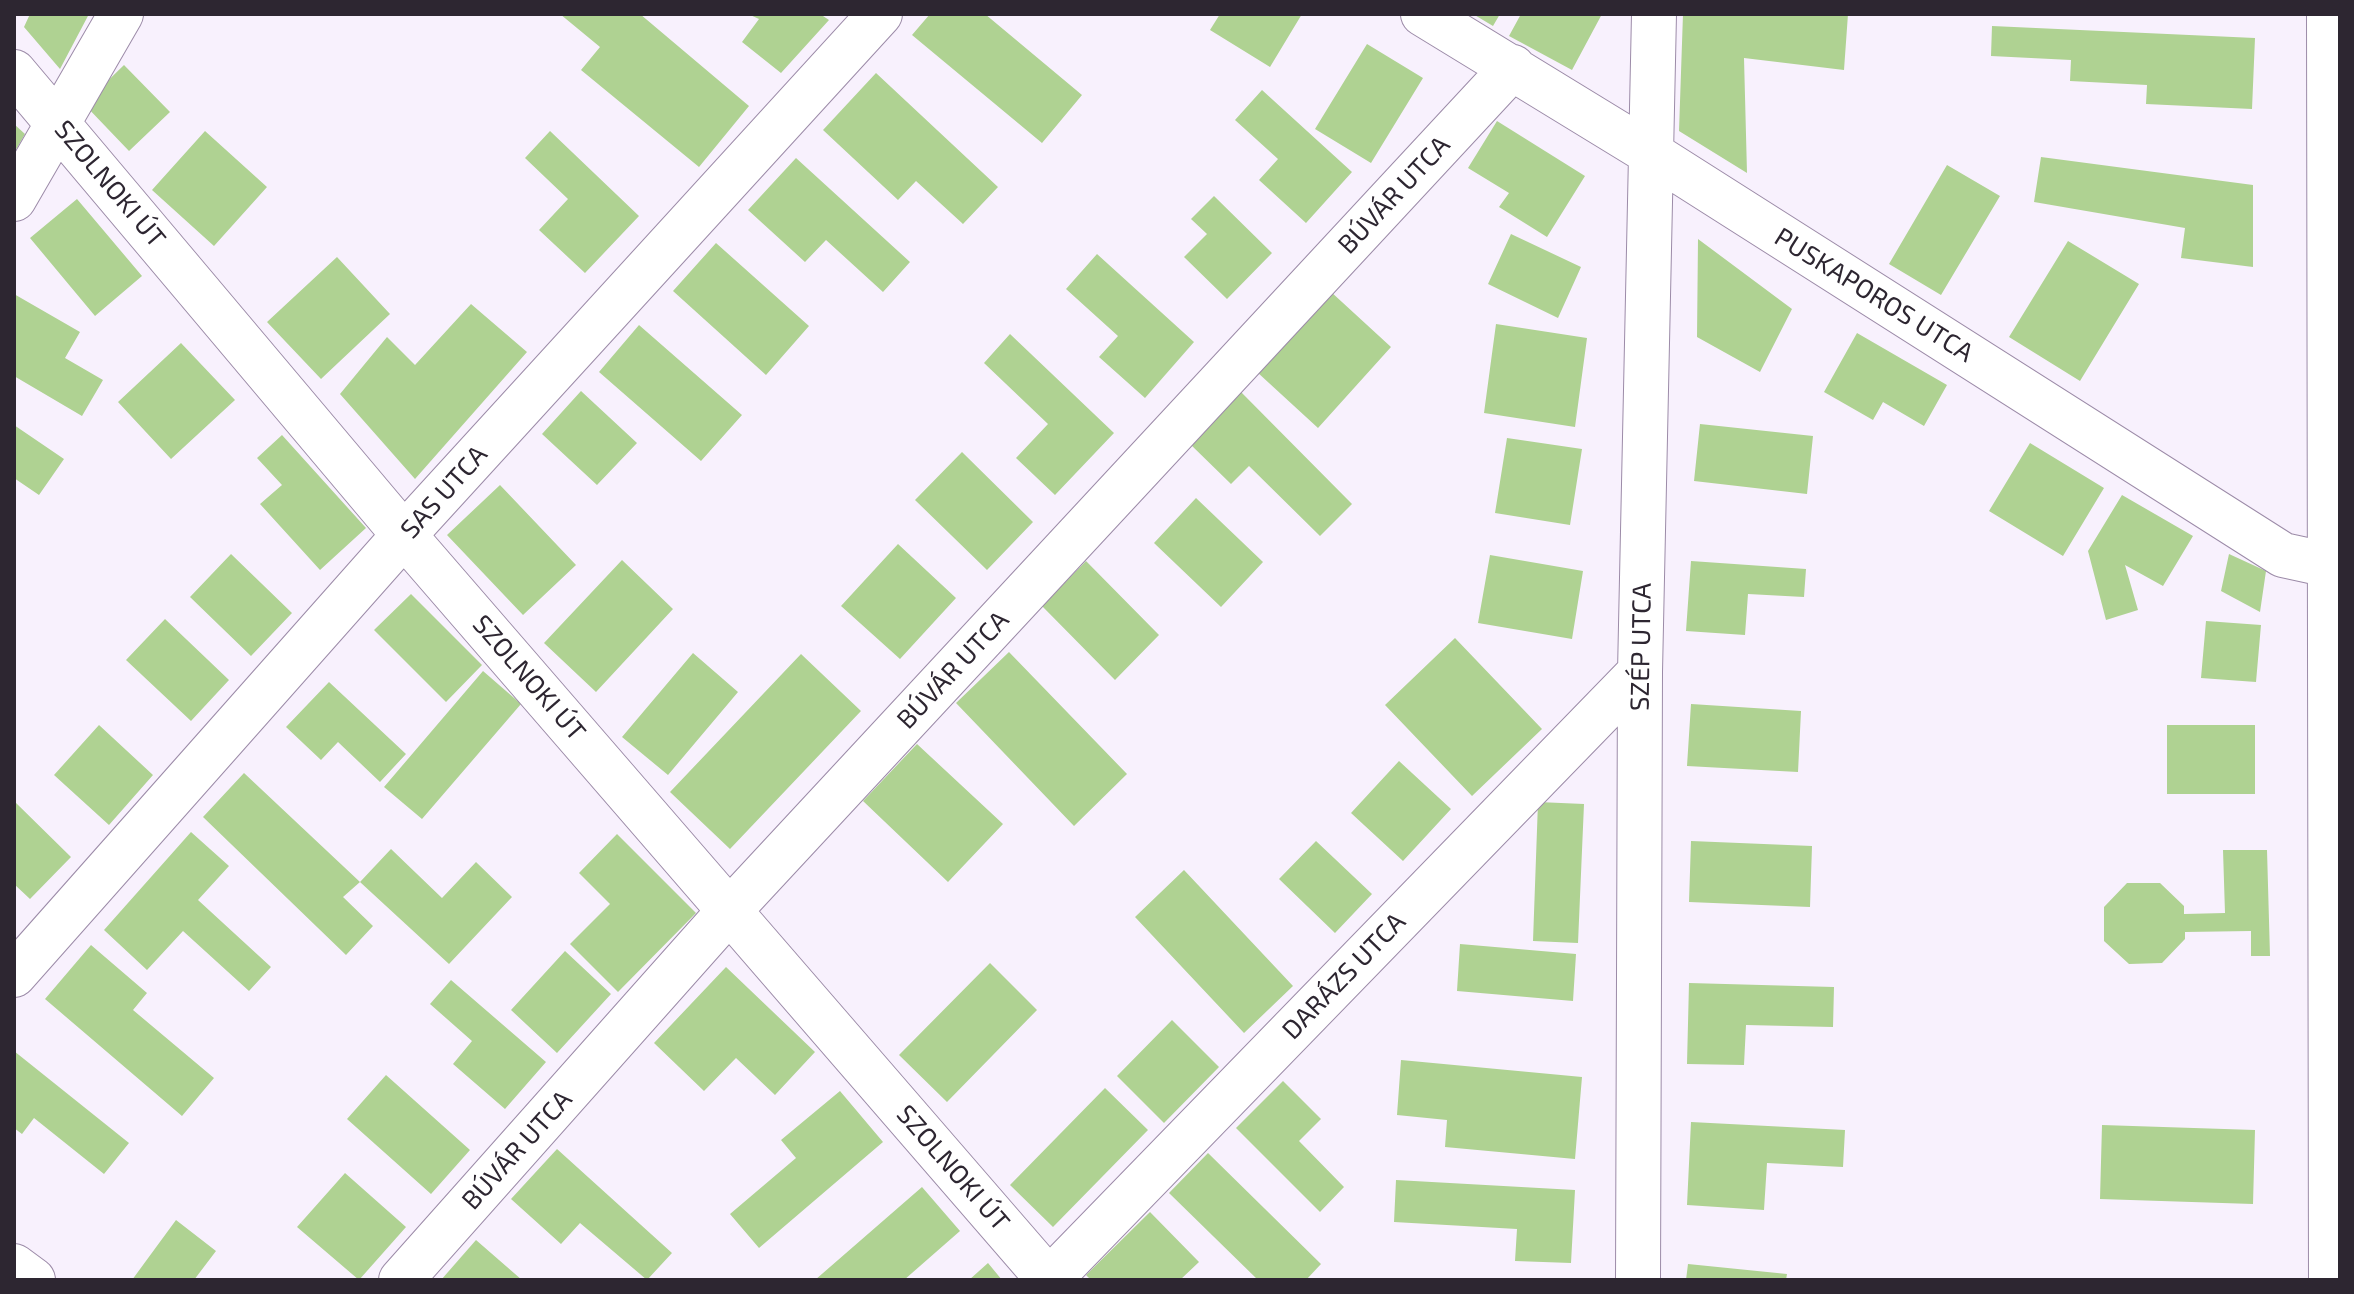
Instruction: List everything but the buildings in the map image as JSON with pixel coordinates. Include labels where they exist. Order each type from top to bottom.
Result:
[{"type":"street","points":[[14,199],[121,14]]},
{"type":"street","name":"SAS UTCA","points":[[14,975],[404,535],[880,14]]},
{"type":"street","name":"PUSKAPOROS UTCA","points":[[1423,14],[1652,154],[2283,555],[2329,565]]},
{"type":"street","name":"SZÉP UTCA","points":[[1638,1280],[1640,672],[1654,14]]},
{"type":"street","points":[[2329,14],[2334,245],[2329,565],[2331,1280]]},
{"type":"street","name":"BÚVÁR UTCA","points":[[401,1280],[730,910],[1513,67]]},
{"type":"street","name":"SZOLNOKI ÚT","points":[[14,72],[404,535],[1049,1280]]},
{"type":"street","name":"DARÁZS UTCA","points":[[1049,1280],[1640,672]]},
{"type":"street","points":[[14,1266],[33,1280]]}]
